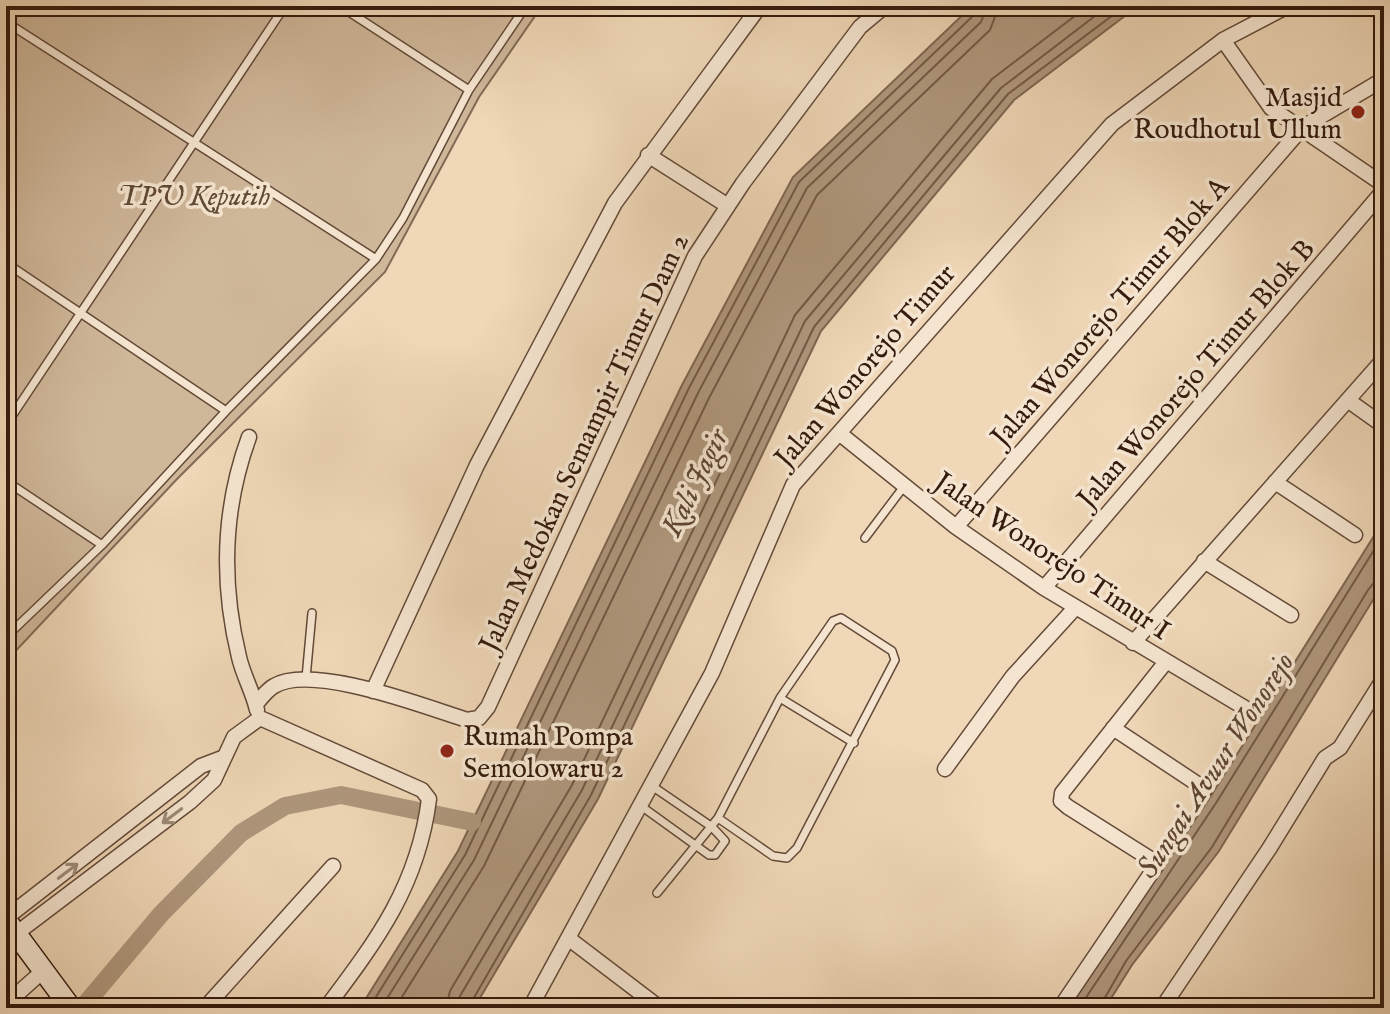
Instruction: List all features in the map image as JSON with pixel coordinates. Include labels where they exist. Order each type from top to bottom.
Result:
[{"type":"street","points":[[373,691],[477,465],[615,203],[760,6]]},
{"type":"street","name":"Jalan Medokan Semampir Timur Dam 2","points":[[306,678],[373,691],[467,720],[479,718],[488,707],[695,256],[728,206],[860,27],[885,6]]},
{"type":"street","name":"Jalan Wonorejo Timur","points":[[530,1008],[712,673],[793,485],[1082,154],[1112,124],[1223,40],[1288,6]]},
{"type":"street","points":[[1223,40],[1271,108],[1303,127],[1384,187]]},
{"type":"street","name":"Jalan Wonorejo Timur Blok A","points":[[956,527],[1303,127],[1384,79]]},
{"type":"street","points":[[648,155],[728,206]]},
{"type":"street","name":"Jalan Wonorejo Timur Blok B","points":[[1044,588],[1384,187]]},
{"type":"street","points":[[1133,643],[1384,359]]},
{"type":"street","points":[[1349,401],[1384,426]]},
{"type":"street","name":"Jalan Wonorejo Timur I","points":[[839,433],[956,527],[1044,588],[1245,708]]},
{"type":"street","points":[[249,437],[228,507],[227,565],[239,657],[258,711],[428,794],[429,805],[412,876],[400,902],[376,941],[326,1008]]},
{"type":"street","points":[[1275,482],[1355,535]]},
{"type":"street","points":[[1204,561],[1291,615]]},
{"type":"street","points":[[945,769],[1013,676],[1075,608]]},
{"type":"street","points":[[1060,1008],[1156,866],[1152,860],[1061,801],[1062,793],[1165,663]]},
{"type":"street","points":[[10,924],[190,802],[214,780],[222,758],[274,686],[306,678]]},
{"type":"street","points":[[1162,1008],[1325,758],[1340,748],[1384,678]]},
{"type":"street","points":[[1113,728],[1205,789]]},
{"type":"street","points":[[10,924],[201,766],[222,758]]},
{"type":"street","points":[[205,1008],[333,866]]},
{"type":"street","points":[[10,924],[65,1001]]},
{"type":"street","points":[[568,938],[660,1008]]},
{"type":"street","points":[[6,1004],[43,971]]},
{"type":"lane","points":[[6,425],[285,6]]},
{"type":"lane","points":[[340,6],[469,90]]},
{"type":"lane","points":[[6,637],[102,545],[226,411],[376,259],[403,218],[469,90],[526,6]]},
{"type":"lane","points":[[6,22],[376,259]]},
{"type":"lane","points":[[8,267],[81,312],[226,411]]},
{"type":"lane","points":[[6,481],[102,545]]},
{"type":"lane","points":[[865,538],[905,485]]},
{"type":"lane","points":[[306,678],[312,613]]},
{"type":"lane","points":[[657,893],[718,818],[780,698],[833,621],[841,618],[892,651],[895,660],[854,743],[797,848],[787,858],[773,856],[718,818]]},
{"type":"lane","points":[[780,698],[854,743]]},
{"type":"lane","points":[[641,806],[709,855],[715,855],[721,849],[725,841],[712,827],[652,786]]},
{"type":"green space","name":"TPU Keputih","points":[[6,6],[542,6],[479,97],[385,272],[177,479],[10,657],[6,652]]},
{"type":"water","name":"Kali Jagir","points":[[972,6],[1138,6],[1014,100],[821,331],[598,799],[474,1008],[360,1008],[458,851],[682,385],[793,177]]},
{"type":"water","name":"Sungai Avuur Wonorejo","points":[[1384,520],[1384,582],[1219,851],[1132,965],[1105,1008],[1069,1008],[1209,799]]},
{"type":"waterway","points":[[82,1008],[161,914],[241,833],[285,806],[341,795],[472,822]]},
{"type":"place","name":"Masjid Roudhotul Ullum","points":[[1358,112]]},
{"type":"place","name":"Rumah Pompa Semolowaru 2","points":[[447,751]]}]
